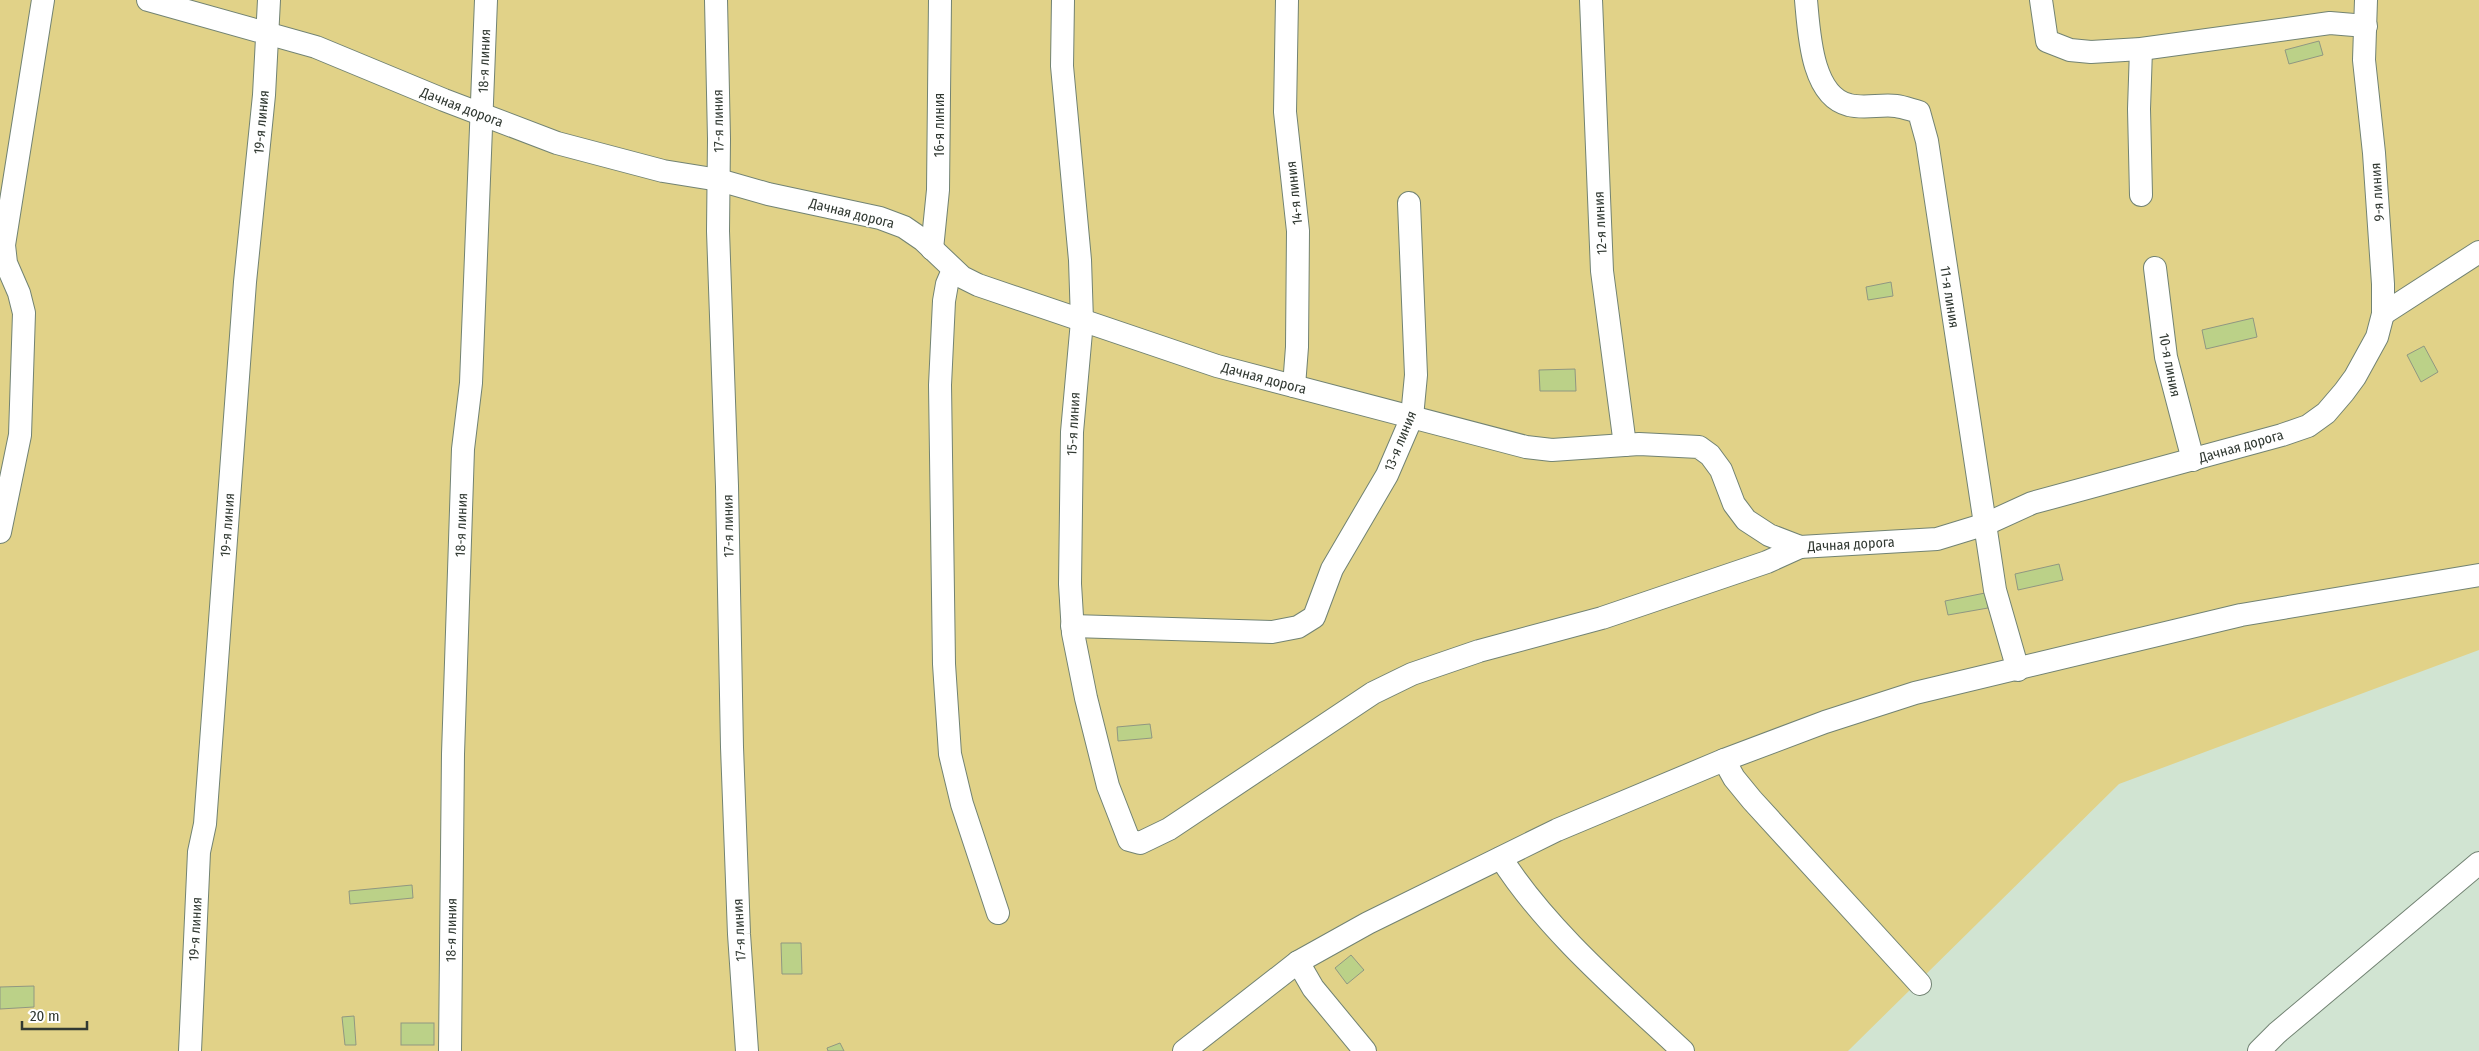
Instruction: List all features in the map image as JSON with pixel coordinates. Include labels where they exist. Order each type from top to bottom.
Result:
[{"type":"street","points":[[0,532],[20,436],[24,313],[19,293],[6,263],[4,245],[43,0]]},
{"type":"street","name":"Дачная дорога","points":[[148,0],[268,32],[316,47],[557,143],[663,171],[719,180],[768,194],[880,218],[904,227],[932,249],[953,270],[978,285],[1217,366],[1526,447],[1552,450],[1626,445],[1699,447],[1710,455],[1722,470],[1734,504],[1746,520],[1769,535],[1800,547],[1937,539],[1986,524],[2032,503],[2193,460],[2308,426],[2326,413],[2355,377]]},
{"type":"street","name":"19-я линия","points":[[190,1051],[199,852],[205,824],[245,282],[268,32],[269,0]]},
{"type":"street","name":"18-я линия","points":[[450,1051],[453,754],[463,449],[471,383],[486,0]]},
{"type":"street","name":"17-я линия","points":[[716,0],[718,231],[727,486],[733,757],[739,934],[747,1051]]},
{"type":"street","name":"16-я линия","points":[[932,249],[938,190],[940,0]]},
{"type":"street","name":"15-я линия","points":[[1063,0],[1062,66],[1080,260],[1082,321],[1072,432],[1070,584],[1072,626],[1086,698],[1108,786],[1129,840],[1140,843],[1169,829],[1373,693],[1412,674],[1479,651],[1602,618],[1767,562],[1800,547]]},
{"type":"street","name":"14-я линия","points":[[1287,0],[1285,112],[1298,232],[1297,347],[1294,386]]},
{"type":"street","name":"12-я линия","points":[[1591,0],[1602,271],[1626,445]]},
{"type":"street","name":"11-я линия","points":[[1806,0],[1811,46],[1817,68],[1824,85],[1835,98],[1849,105],[1896,106],[1919,112],[1927,141],[1996,590],[2018,670]]},
{"type":"street","points":[[2041,0],[2047,41],[2070,50],[2091,52],[2141,49],[2330,24],[2366,26]]},
{"type":"street","name":"9-я линия","points":[[2355,377],[2377,338],[2383,314],[2383,284],[2374,153],[2364,60],[2366,0]]},
{"type":"street","points":[[2141,49],[2139,109],[2141,195]]},
{"type":"street","name":"13-я линия","points":[[1072,626],[1272,632],[1298,627],[1314,617],[1332,569],[1387,475],[1412,417],[1416,375],[1410,203]]},
{"type":"street","points":[[2383,314],[2479,252]]},
{"type":"street","name":"10-я линия","points":[[2155,268],[2166,357],[2193,460]]},
{"type":"street","points":[[953,270],[947,284],[944,301],[940,385],[946,700],[950,754],[962,804],[998,913]]},
{"type":"street","points":[[1184,1051],[1298,962],[1432,890],[1557,830],[1724,760],[1825,722],[1915,693],[2018,670],[2241,615],[2479,575]]},
{"type":"street","points":[[1724,760],[1734,778],[1752,800],[1920,984]]},
{"type":"street","points":[[1501,858],[1528,896],[1562,934],[1682,1051]]},
{"type":"street","points":[[2259,1051],[2277,1033],[2479,864]]},
{"type":"street","points":[[1298,962],[1313,988],[1366,1051]]},
{"type":"shaded area","points":[[0,0],[2479,0],[2479,650],[2119,784],[1848,1051],[0,1051]]},
{"type":"building","points":[[2319,41],[2323,55],[2289,64],[2285,50]]},
{"type":"building","points":[[1891,282],[1893,296],[1868,300],[1866,287]]},
{"type":"building","points":[[2253,318],[2257,337],[2206,349],[2202,330]]},
{"type":"building","points":[[2424,346],[2438,372],[2421,382],[2407,355]]},
{"type":"building","points":[[1575,369],[1576,391],[1540,391],[1539,370]]},
{"type":"building","points":[[2059,564],[2063,580],[2018,590],[2015,574]]},
{"type":"building","points":[[1985,593],[1988,608],[1948,615],[1945,601]]},
{"type":"building","points":[[1150,724],[1152,738],[1118,741],[1117,727]]},
{"type":"building","points":[[412,885],[413,898],[350,904],[349,891]]},
{"type":"building","points":[[781,943],[801,943],[802,974],[782,974]]},
{"type":"building","points":[[1351,955],[1364,970],[1347,984],[1335,968]]},
{"type":"building","points":[[34,986],[34,1007],[0,1009],[0,987]]},
{"type":"building","points":[[354,1016],[356,1045],[345,1045],[342,1017]]},
{"type":"building","points":[[401,1023],[434,1023],[434,1045],[401,1045]]},
{"type":"building","points":[[840,1043],[844,1051],[828,1051],[827,1048]]}]
